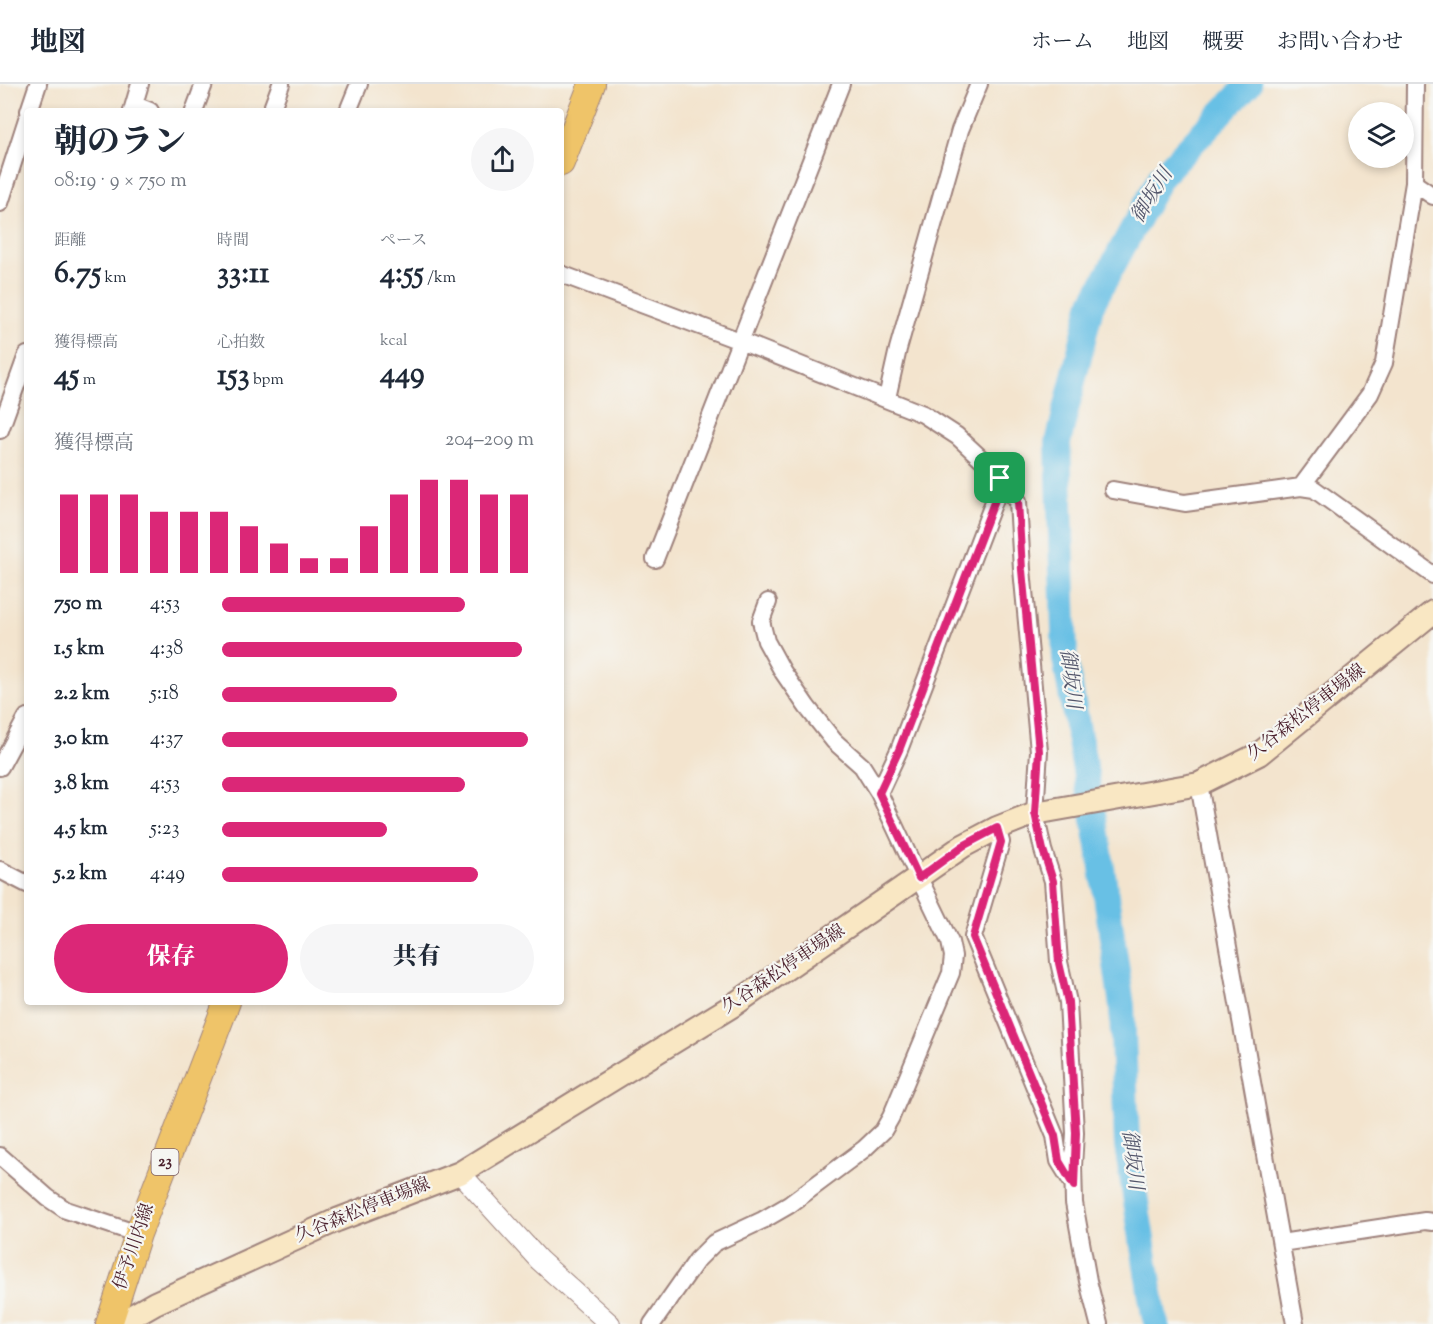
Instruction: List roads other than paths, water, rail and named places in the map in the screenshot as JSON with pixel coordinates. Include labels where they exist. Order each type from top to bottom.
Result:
[{"type":"main road","points":[[564,155],[592,84]]},
{"type":"main road","name":"久谷森松停車場線","points":[[118,1324],[155,1303],[326,1224],[460,1173],[732,1006],[963,846],[997,828],[1041,812],[1199,784],[1259,754],[1433,612]]},
{"type":"main road","name":"伊予川内線","points":[[109,1324],[138,1234],[226,1005]]},
{"type":"street","points":[[30,108],[38,84]]},
{"type":"street","points":[[139,108],[140,84]]},
{"type":"street","points":[[195,108],[204,84]]},
{"type":"street","points":[[272,108],[281,84]]},
{"type":"street","points":[[349,108],[359,84]]},
{"type":"street","points":[[655,559],[841,84]]},
{"type":"street","points":[[887,398],[898,350],[960,130],[979,84]]},
{"type":"street","points":[[1301,487],[1370,394],[1384,363],[1414,183],[1415,84]]},
{"type":"street","points":[[0,203],[24,128]]},
{"type":"street","points":[[1414,183],[1433,196]]},
{"type":"street","points":[[564,275],[740,341],[923,414],[957,436],[986,463],[1018,501],[1039,751],[1043,850],[1053,881],[1059,963],[1068,1002],[1076,1133],[1074,1203],[1088,1281],[1099,1324]]},
{"type":"street","points":[[0,430],[24,363]]},
{"type":"street","points":[[879,793],[903,740],[998,492],[1000,478]]},
{"type":"street","points":[[1113,490],[1185,503],[1301,487],[1314,489],[1433,575]]},
{"type":"street","points":[[652,1324],[697,1260],[714,1243],[789,1205],[864,1149],[883,1131],[891,1117],[951,973],[953,956],[950,942],[879,793],[862,766],[834,741],[807,707],[783,672],[766,641],[761,621],[768,602]]},
{"type":"street","points":[[0,767],[24,723]]},
{"type":"street","points":[[1199,784],[1294,1324]]},
{"type":"street","points":[[997,828],[1001,842],[973,937],[1055,1136],[1059,1161],[1074,1186]]},
{"type":"street","points":[[0,870],[24,882]]},
{"type":"street","points":[[0,1156],[48,1198],[66,1210],[138,1234]]},
{"type":"street","points":[[460,1173],[539,1260],[610,1324]]},
{"type":"street","points":[[1281,1243],[1425,1221],[1433,1222]]},
{"type":"waterway","name":"御坂川","points":[[1157,1324],[1127,1145],[1122,1006],[1099,847],[1065,659],[1058,443],[1091,306],[1161,176],[1249,84]]}]
